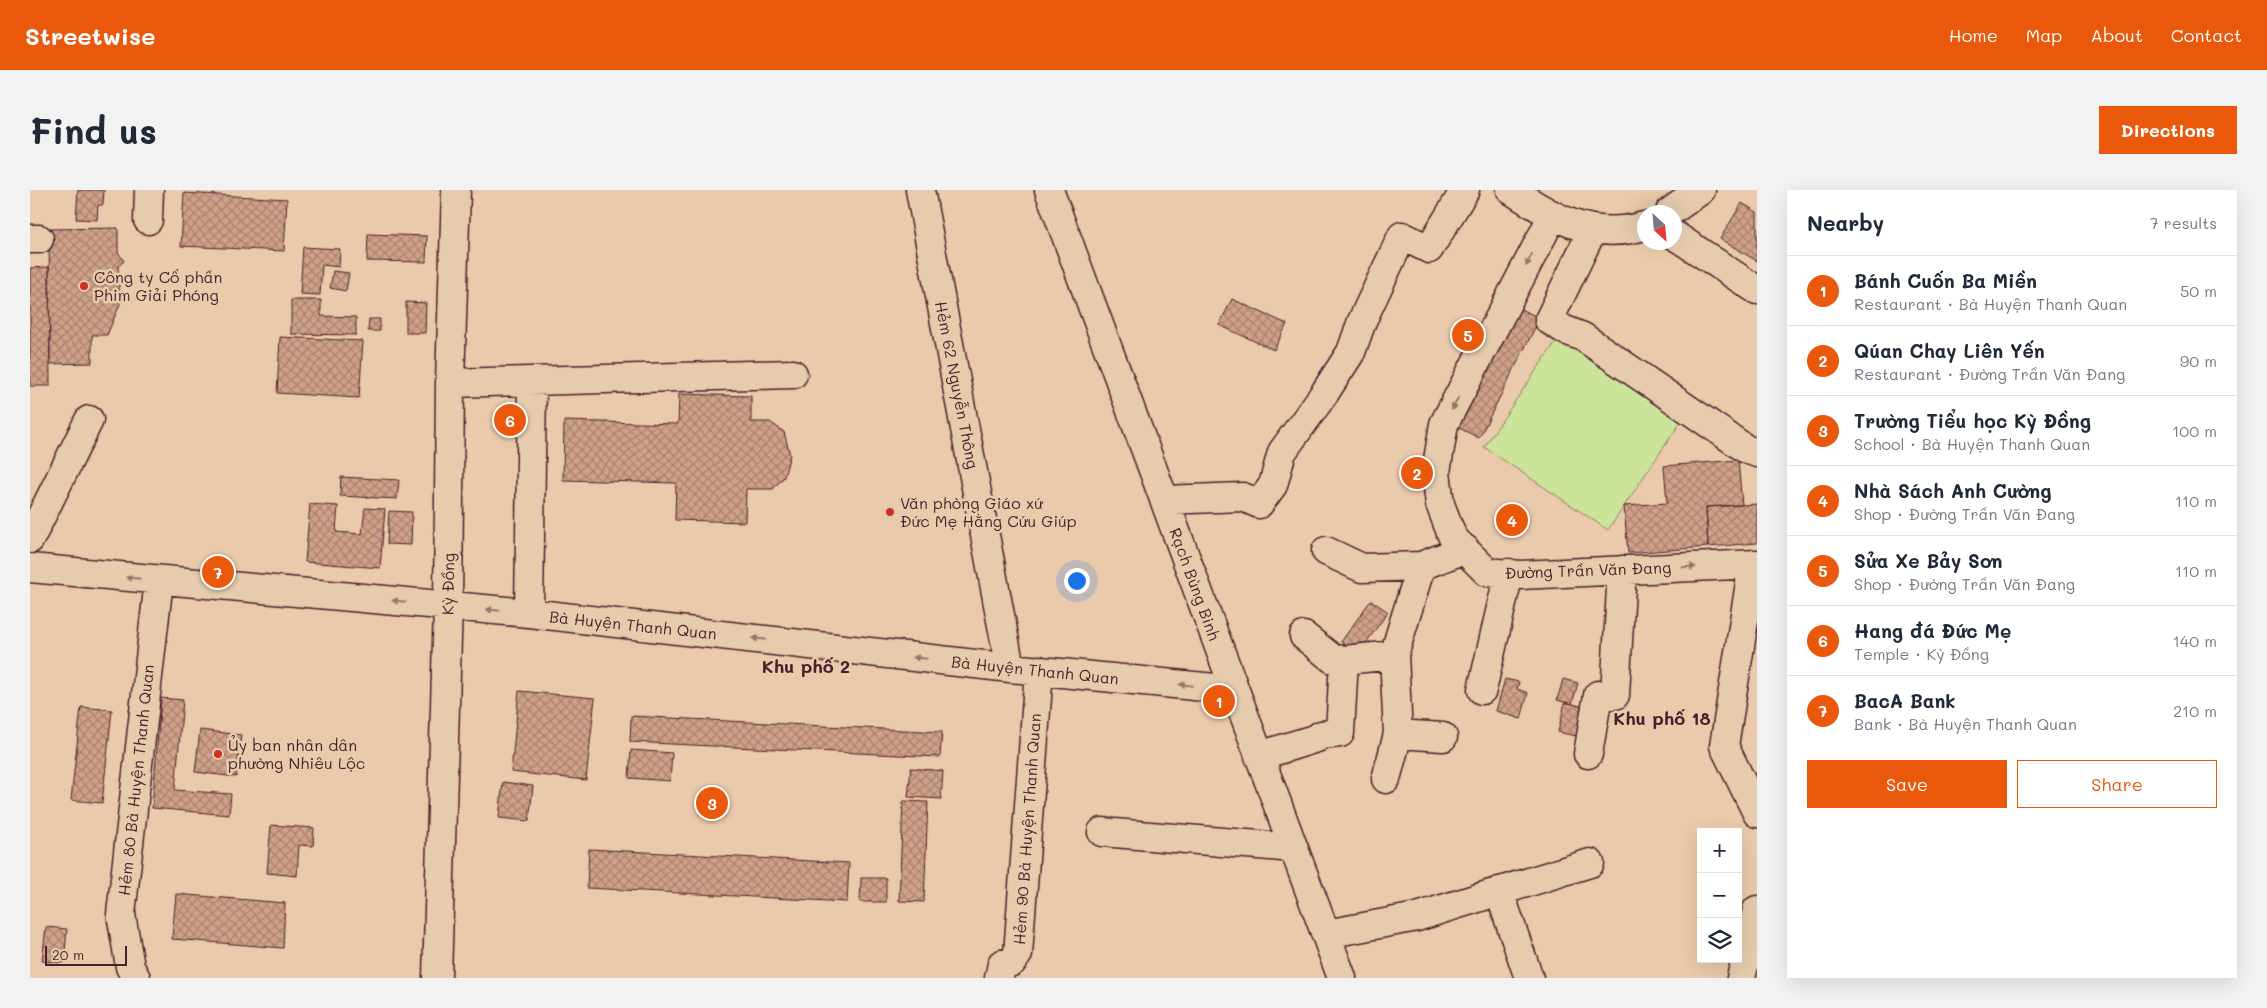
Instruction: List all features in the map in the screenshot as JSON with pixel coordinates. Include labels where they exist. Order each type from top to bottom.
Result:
[{"type":"street","points":[[148,220],[149,190]]},
{"type":"street","name":"Kỳ Ðồng","points":[[437,978],[448,605],[450,383],[456,190]]},
{"type":"street","name":"Hẻm 62 Nguyễn Thông","points":[[920,190],[1010,668]]},
{"type":"street","name":"Rạch Bùng Binh","points":[[1049,190],[1342,978]]},
{"type":"street","points":[[1164,500],[1242,497],[1259,504],[1273,485],[1282,452],[1324,394],[1351,352],[1362,320],[1402,236],[1430,249],[1465,190]]},
{"type":"street","points":[[1511,190],[1552,217],[1592,231],[1629,231],[1637,228]]},
{"type":"street","points":[[1680,205],[1701,190]]},
{"type":"street","name":"Đường Trần Văn Đang","points":[[1552,217],[1444,424],[1436,472],[1440,504],[1453,538],[1487,572],[1520,575],[1755,564]]},
{"type":"street","points":[[1592,231],[1549,320],[1565,330],[1583,337],[1746,449],[1757,453]]},
{"type":"street","points":[[1682,240],[1757,290]]},
{"type":"street","points":[[450,383],[793,374]]},
{"type":"street","points":[[529,613],[532,381]]},
{"type":"street","points":[[30,539],[89,420]]},
{"type":"street","points":[[1326,551],[1362,568],[1421,566],[1465,549]]},
{"type":"street","points":[[1755,564],[1745,688],[1724,746],[1757,813]]},
{"type":"street","points":[[1386,779],[1398,734],[1394,655],[1421,566]]},
{"type":"street","name":"Bà Huyện Thanh Quan","points":[[30,568],[529,613],[1010,668],[1235,690]]},
{"type":"street","points":[[1588,754],[1598,695],[1615,695],[1622,570]]},
{"type":"street","points":[[1482,690],[1509,573]]},
{"type":"street","name":"Hẻm 80 Bà Huyện Thanh Quan","points":[[136,978],[130,967],[121,914],[159,580]]},
{"type":"street","points":[[1304,636],[1333,659],[1344,660],[1394,655]]},
{"type":"street","points":[[1260,756],[1317,738],[1320,735],[1340,733],[1344,660]]},
{"type":"street","name":"Hẻm 90 Bà Huyện Thanh Quan","points":[[999,978],[1002,964],[1012,962],[1018,954],[1039,670]]},
{"type":"street","points":[[1398,734],[1443,737]]},
{"type":"street","points":[[1102,832],[1294,848]]},
{"type":"street","points":[[1326,934],[1416,917],[1590,863]]},
{"type":"street","points":[[1499,891],[1529,978]]},
{"type":"street","points":[[1741,978],[1757,910]]},
{"type":"green space","points":[[1561,334],[1684,417],[1608,530],[1484,447]]},
{"type":"building","points":[[78,190],[104,190],[103,205],[98,205],[97,220],[76,219]]},
{"type":"building","points":[[184,193],[287,199],[284,251],[181,246]]},
{"type":"building","points":[[1742,203],[1757,212],[1757,261],[1720,239]]},
{"type":"building","name":"Công ty Cổ phần Phim Giải Phóng","points":[[118,228],[118,252],[124,261],[118,266],[120,304],[107,335],[92,335],[92,363],[50,364],[49,229]]},
{"type":"building","points":[[368,234],[427,236],[426,262],[367,261]]},
{"type":"building","points":[[303,247],[340,249],[339,267],[322,265],[320,295],[300,294]]},
{"type":"building","points":[[49,267],[50,386],[30,386],[30,268]]},
{"type":"building","points":[[333,271],[349,273],[346,291],[330,288]]},
{"type":"building","points":[[1232,299],[1287,324],[1274,350],[1219,325]]},
{"type":"building","points":[[291,300],[321,300],[321,316],[356,317],[356,335],[291,334]]},
{"type":"building","points":[[406,302],[426,303],[425,333],[406,333]]},
{"type":"building","points":[[1518,308],[1540,318],[1479,438],[1457,427]]},
{"type":"building","points":[[369,319],[380,319],[380,331],[368,331]]},
{"type":"building","points":[[280,337],[363,341],[359,398],[277,393]]},
{"type":"building","points":[[679,394],[751,396],[751,422],[770,422],[784,432],[790,455],[784,477],[773,489],[746,489],[745,522],[675,520],[676,483],[563,480],[564,421],[678,424]]},
{"type":"building","points":[[1738,460],[1742,505],[1706,507],[1708,547],[1628,553],[1624,506],[1667,503],[1664,466]]},
{"type":"building","points":[[341,477],[399,480],[397,499],[340,496]]},
{"type":"building","points":[[310,504],[338,506],[336,532],[362,534],[365,508],[385,509],[380,568],[305,562]]},
{"type":"building","points":[[1757,504],[1757,543],[1708,547],[1706,507]]},
{"type":"building","points":[[389,511],[412,512],[411,545],[387,544]]},
{"type":"building","points":[[1371,600],[1388,612],[1358,654],[1341,642]]},
{"type":"building","points":[[1505,679],[1519,682],[1517,689],[1528,693],[1521,719],[1496,711]]},
{"type":"building","points":[[1563,679],[1578,683],[1572,704],[1557,700]]},
{"type":"building","points":[[519,691],[595,698],[586,780],[511,772]]},
{"type":"building","points":[[161,698],[183,700],[175,790],[231,794],[229,815],[152,808]]},
{"type":"building","points":[[1565,702],[1592,709],[1585,738],[1558,732]]},
{"type":"building","points":[[81,707],[112,710],[102,803],[71,800]]},
{"type":"building","points":[[631,716],[942,732],[940,757],[630,742]]},
{"type":"building","name":"Ủy ban nhân dân phường Nhiêu Lộc","points":[[200,730],[241,735],[236,777],[195,772]]},
{"type":"building","points":[[631,750],[672,753],[670,781],[629,778]]},
{"type":"building","points":[[911,768],[943,771],[941,799],[908,797]]},
{"type":"building","points":[[503,782],[533,786],[529,821],[499,818]]},
{"type":"building","points":[[903,801],[928,802],[924,902],[899,901]]},
{"type":"building","points":[[271,825],[314,828],[313,846],[299,845],[297,876],[267,873]]},
{"type":"building","points":[[589,849],[849,863],[847,902],[587,888]]},
{"type":"building","points":[[861,878],[886,878],[886,902],[860,902]]},
{"type":"building","points":[[176,894],[285,903],[283,948],[172,939]]},
{"type":"building","points":[[46,927],[67,929],[64,963],[42,961]]},
{"type":"place","name":"Công ty Cổ phần Phim Giải Phóng","points":[[84,286]]},
{"type":"place","name":"Sửa Xe Bảy Sơn","points":[[1468,335]]},
{"type":"place","name":"Hang đá Đức Mẹ","points":[[510,420]]},
{"type":"place","name":"Qúan Chay Liên Yến","points":[[1417,473]]},
{"type":"place","name":"Văn phòng Giáo xứ Đức Mẹ Hằng Cứu Giúp","points":[[890,512]]},
{"type":"place","name":"Nhà Sách Anh Cường","points":[[1512,520]]},
{"type":"place","name":"BacA Bank","points":[[218,572]]},
{"type":"place","name":"Bánh Cuốn Ba Miền","points":[[1219,701]]},
{"type":"place","name":"Ủy ban nhân dân phường Nhiêu Lộc","points":[[218,754]]},
{"type":"place","name":"Trường Tiểu học Kỳ Đồng","points":[[712,803]]},
{"type":"district","name":"Khu phố 2","points":[[806,667]]},
{"type":"district","name":"Khu phố 18","points":[[1662,719]]}]
